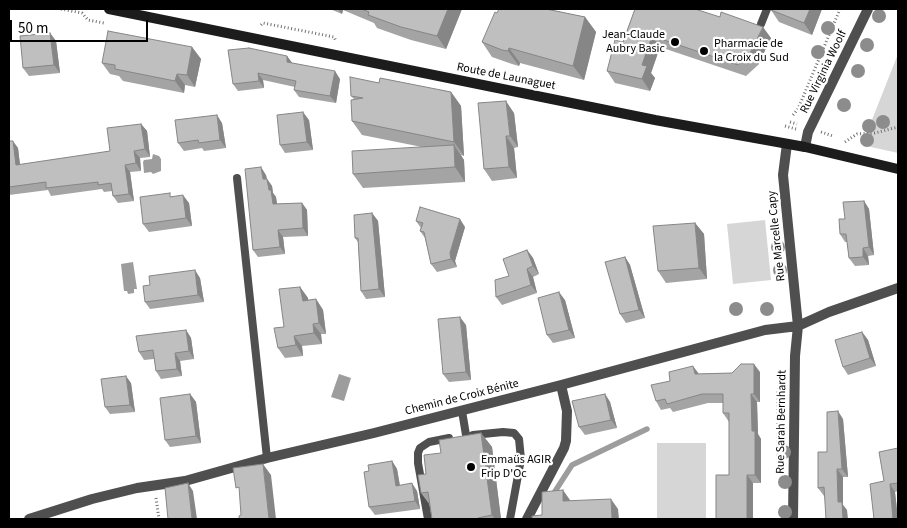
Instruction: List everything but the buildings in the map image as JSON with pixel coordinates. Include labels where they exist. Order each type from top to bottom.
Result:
[{"type":"main road","name":"Route de Launaguet","points":[[109,9],[138,12],[645,118],[787,144],[898,169]]},
{"type":"street","name":"Rue Virginia Woolf","points":[[805,148],[808,132],[817,112],[868,9]]},
{"type":"street","name":"Rue Marcelle Capy","points":[[787,144],[783,175],[798,326]]},
{"type":"street","name":"Chemin de Croix Bénite","points":[[29,519],[92,498],[185,481],[267,458],[462,411],[765,330],[798,326],[829,312],[898,288]]},
{"type":"street","name":"Rue Sarah Bernhardt","points":[[793,519],[795,356],[798,326]]},
{"type":"street","points":[[527,519],[566,441],[567,411],[561,385]]},
{"type":"lane","points":[[762,24],[767,9]]},
{"type":"lane","points":[[237,178],[267,458]]},
{"type":"lane","points":[[462,411],[466,435]]},
{"type":"lane","points":[[428,519],[418,463],[420,448],[429,442],[466,435],[503,432],[514,433],[519,439],[521,459],[510,519]]},
{"type":"path","name":"Rue Virginia Woolf","points":[[793,114],[798,110],[840,9]]},
{"type":"path","points":[[845,142],[857,134],[875,133],[898,127]]},
{"type":"path","points":[[154,486],[159,519]]},
{"type":"shaded area","points":[[898,54],[898,153],[862,145]]},
{"type":"shaded area","points":[[153,154],[161,159],[161,171],[153,174],[151,172],[144,173],[143,162],[144,160],[152,159]]},
{"type":"shaded area","points":[[765,220],[771,280],[733,284],[727,224]]},
{"type":"shaded area","points":[[133,262],[137,289],[134,289],[134,293],[128,294],[127,291],[124,291],[121,264]]},
{"type":"shaded area","points":[[339,374],[351,378],[344,401],[331,397]]},
{"type":"shaded area","points":[[657,443],[706,443],[706,519],[657,519]]},
{"type":"waterway","points":[[552,496],[572,465],[647,429]]},
{"type":"place","name":"Jean-Claude Aubry Basic","points":[[675,42]]},
{"type":"place","name":"Pharmacie de la Croix du Sud","points":[[704,51]]},
{"type":"place","name":"Emmaüs AGIR Frip D'Oc","points":[[471,467]]}]
